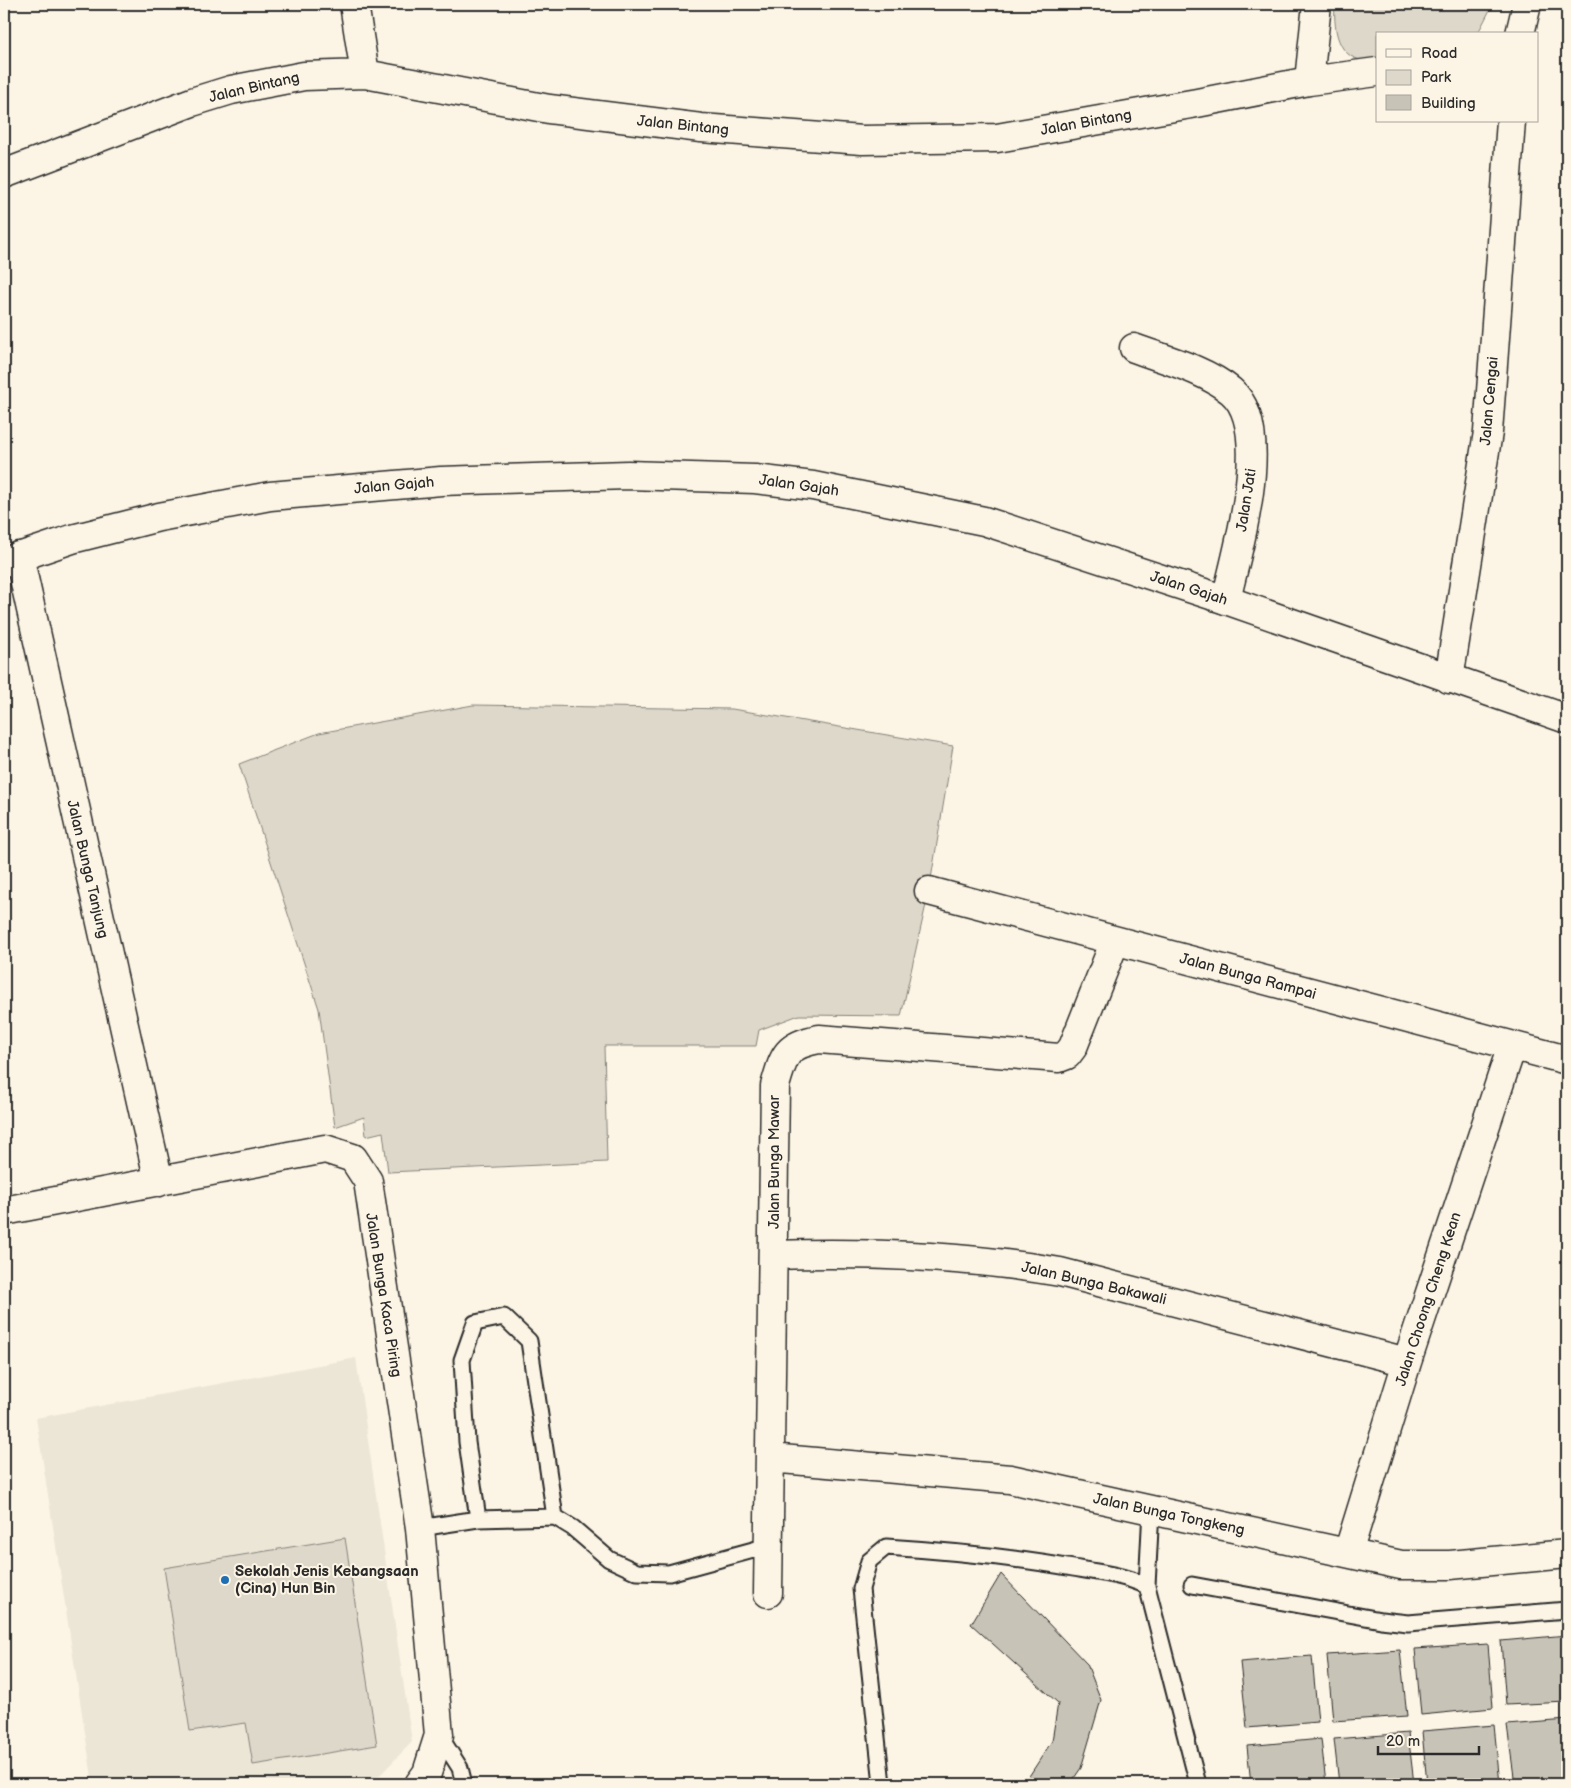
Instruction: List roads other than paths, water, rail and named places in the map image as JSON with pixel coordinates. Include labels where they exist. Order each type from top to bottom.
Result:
[{"type":"street","points":[[354,4],[365,74]]},
{"type":"street","points":[[1309,81],[1317,4]]},
{"type":"street","points":[[1520,32],[1527,4]]},
{"type":"street","name":"Jalan Bintang","points":[[4,174],[192,102],[231,90],[304,76],[365,74],[549,109],[701,128],[862,140],[997,138],[1197,103],[1309,81],[1376,72]]},
{"type":"street","name":"Jalan Cengai","points":[[1449,678],[1488,432],[1511,122]]},
{"type":"street","name":"Jalan Jati","points":[[1134,348],[1205,375],[1232,392],[1246,412],[1253,448],[1251,484],[1226,600]]},
{"type":"street","name":"Jalan Gajah","points":[[11,559],[72,539],[159,517],[270,496],[441,481],[628,475],[755,479],[813,486],[984,521],[1226,600],[1567,719]]},
{"type":"street","name":"Jalan Bunga Tanjung","points":[[11,559],[159,1182]]},
{"type":"street","name":"Jalan Bunga Rampai","points":[[929,891],[1567,1060]]},
{"type":"street","name":"Jalan Bunga Mawar","points":[[768,1593],[775,1086],[788,1052],[800,1043],[819,1039],[1059,1058],[1067,1055],[1073,1047],[1116,941]]},
{"type":"street","name":"Jalan Choong Cheng Kean","points":[[1348,1553],[1407,1362],[1512,1046]]},
{"type":"street","name":"Jalan Bunga Kaca Piring","points":[[4,1211],[324,1149],[353,1158],[368,1181],[420,1528],[439,1735]]},
{"type":"street","name":"Jalan Bunga Bakawali","points":[[774,1255],[830,1253],[1002,1262],[1060,1272],[1407,1362]]},
{"type":"street","name":"Jalan Bunga Tongkeng","points":[[770,1458],[1010,1479],[1401,1565],[1428,1566],[1567,1554]]},
{"type":"street","points":[[419,1784],[427,1773],[439,1735]]},
{"type":"lane","points":[[478,1519],[467,1442],[462,1360],[475,1323],[504,1317],[529,1341],[555,1517]]},
{"type":"lane","points":[[1151,1510],[1147,1586],[1198,1784]]},
{"type":"lane","points":[[420,1528],[478,1519],[555,1517],[573,1528],[609,1559],[637,1572],[669,1573],[768,1546]]},
{"type":"lane","points":[[882,1784],[861,1589],[869,1561],[886,1547],[956,1552],[1040,1562],[1128,1578],[1147,1586]]},
{"type":"lane","points":[[1192,1585],[1381,1620],[1408,1623],[1567,1610]]},
{"type":"lane","name":"Jalan Bunga Kaca Piring","points":[[439,1735],[460,1768],[464,1784]]},
{"type":"place","name":"Sekolah Jenis Kebangsaan (Cina) Hun Bin","points":[[225,1580]]}]
